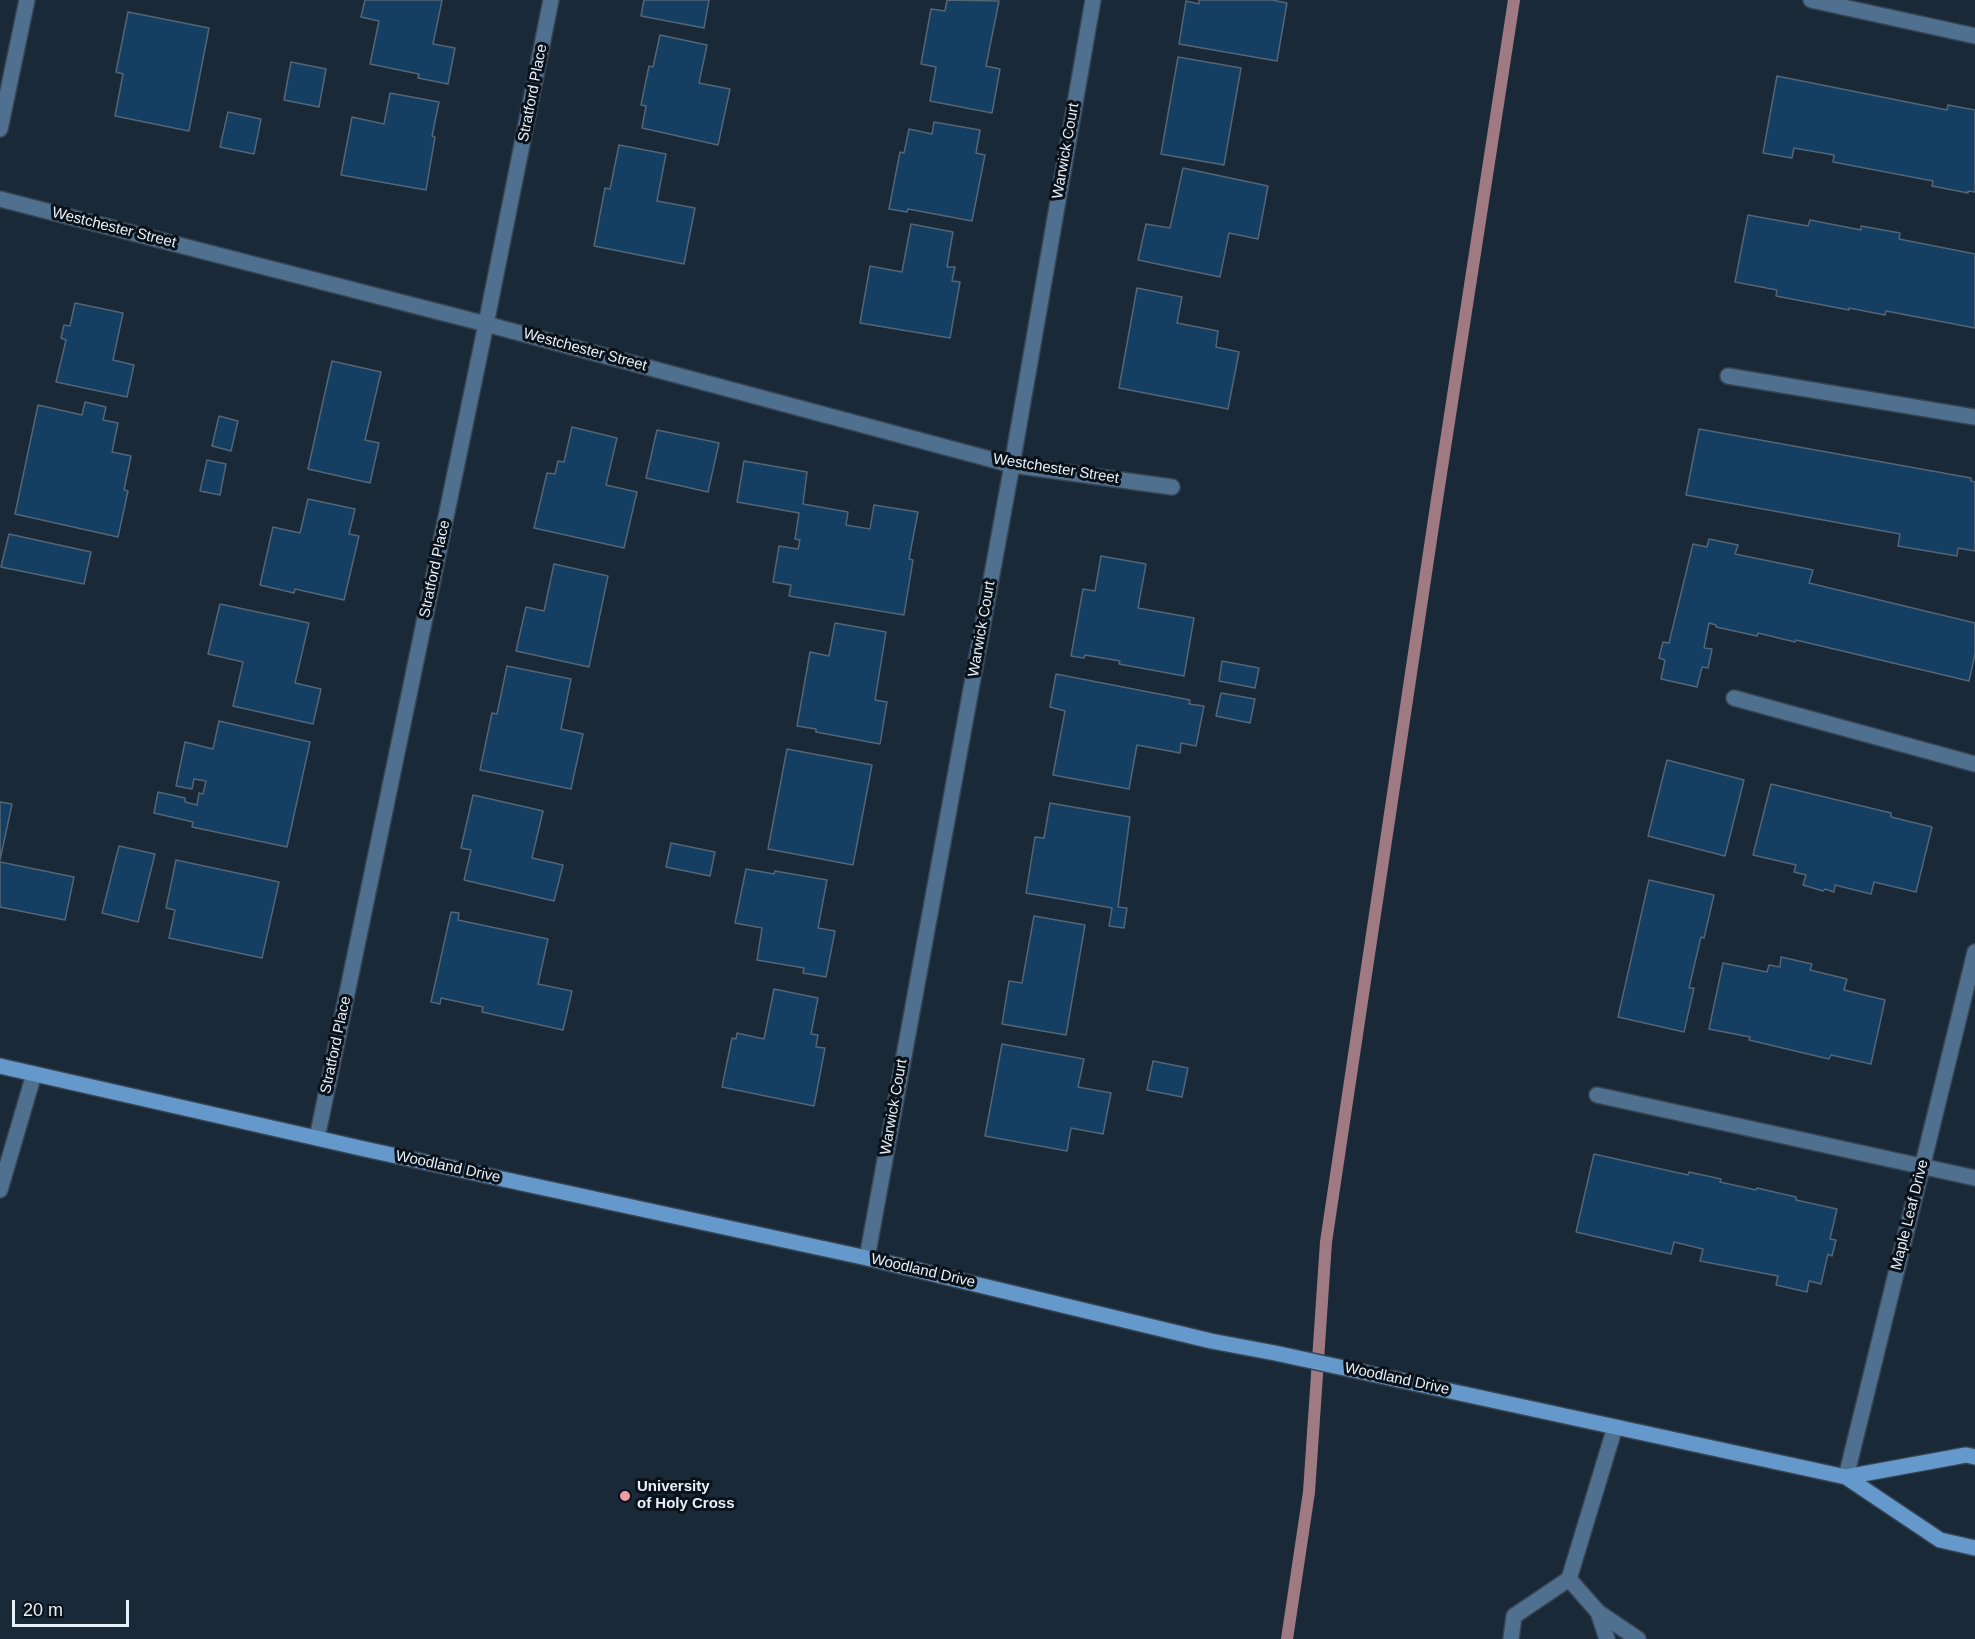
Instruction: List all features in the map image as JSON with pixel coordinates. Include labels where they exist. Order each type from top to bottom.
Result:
[{"type":"main road","name":"Woodland Drive","points":[[0,1066],[867,1258],[1212,1341],[1272,1352],[1846,1477],[1940,1540],[1975,1548]]},
{"type":"main road","name":"Woodland Drive","points":[[1846,1477],[1966,1455],[1975,1457]]},
{"type":"street","points":[[0,129],[27,0]]},
{"type":"street","name":"Stratford Place","points":[[317,1138],[551,0]]},
{"type":"street","name":"Warwick Court","points":[[867,1258],[1012,465],[1093,0]]},
{"type":"street","points":[[1811,0],[1975,36]]},
{"type":"street","name":"Westchester Street","points":[[0,199],[486,324],[1012,465],[1172,487]]},
{"type":"street","points":[[1728,376],[1975,417]]},
{"type":"street","points":[[1734,698],[1975,764]]},
{"type":"street","name":"Maple Leaf Drive","points":[[1846,1477],[1975,952]]},
{"type":"street","points":[[0,1190],[34,1074]]},
{"type":"street","points":[[1597,1095],[1975,1178]]},
{"type":"street","points":[[1511,1639],[1514,1616],[1569,1579],[1615,1427]]},
{"type":"street","points":[[1569,1579],[1599,1612],[1638,1639]]},
{"type":"street","points":[[1599,1612],[1607,1639]]},
{"type":"building","points":[[365,0],[442,0],[433,44],[455,48],[448,84],[418,78],[419,74],[370,64],[379,21],[361,17]]},
{"type":"building","points":[[644,0],[709,0],[704,28],[641,16]]},
{"type":"building","points":[[947,0],[999,1],[986,66],[1000,69],[992,113],[930,101],[936,67],[921,64],[931,9],[945,11]]},
{"type":"building","points":[[1199,0],[1272,0],[1287,3],[1277,61],[1179,44],[1186,1],[1199,4]]},
{"type":"building","points":[[128,12],[209,28],[189,131],[115,116],[123,74],[116,72]]},
{"type":"building","points":[[660,35],[707,45],[699,83],[730,89],[718,145],[642,128],[646,106],[641,105],[649,66],[653,67]]},
{"type":"building","points":[[1178,57],[1241,68],[1224,165],[1161,154]]},
{"type":"building","points":[[291,62],[326,69],[319,107],[284,100]]},
{"type":"building","points":[[1777,76],[1947,110],[1948,105],[1975,110],[1975,192],[1968,191],[1968,193],[1932,186],[1933,181],[1833,162],[1834,155],[1794,148],[1792,158],[1763,153]]},
{"type":"building","points":[[390,93],[439,102],[432,136],[435,137],[426,190],[341,175],[352,117],[384,124]]},
{"type":"building","points":[[228,112],[261,119],[254,154],[220,147]]},
{"type":"building","points":[[934,122],[980,130],[976,153],[985,155],[972,221],[908,209],[907,212],[889,209],[900,152],[904,153],[909,129],[932,134]]},
{"type":"building","points":[[619,145],[666,154],[657,201],[695,208],[684,264],[594,246],[605,188],[610,189]]},
{"type":"building","points":[[1183,168],[1268,186],[1258,239],[1229,233],[1220,277],[1138,260],[1146,224],[1170,228]]},
{"type":"building","points":[[1748,215],[1808,226],[1810,220],[1861,230],[1861,226],[1900,233],[1899,239],[1975,254],[1975,328],[1886,311],[1885,315],[1849,308],[1849,310],[1776,296],[1777,290],[1735,282]]},
{"type":"building","points":[[911,224],[953,232],[947,267],[955,267],[952,281],[960,282],[950,338],[860,323],[870,266],[902,272]]},
{"type":"building","points":[[1137,288],[1182,297],[1177,323],[1218,331],[1216,347],[1239,352],[1228,409],[1119,388]]},
{"type":"building","points":[[75,303],[123,313],[113,360],[134,365],[127,397],[56,382],[66,340],[61,338],[64,325],[70,326]]},
{"type":"building","points":[[332,361],[381,372],[365,440],[379,443],[370,483],[308,469]]},
{"type":"building","points":[[85,402],[106,407],[103,420],[118,423],[112,452],[131,456],[124,490],[128,491],[118,537],[15,514],[38,405],[82,415]]},
{"type":"building","points":[[219,416],[238,421],[231,451],[212,446]]},
{"type":"building","points":[[572,427],[617,438],[606,485],[637,492],[624,548],[534,528],[547,473],[555,474],[558,461],[564,462]]},
{"type":"building","points":[[1699,429],[1971,478],[1971,481],[1975,482],[1975,551],[1958,548],[1957,556],[1898,546],[1900,534],[1686,495]]},
{"type":"building","points":[[657,430],[719,443],[708,492],[646,478]]},
{"type":"building","points":[[207,460],[226,464],[220,495],[200,491]]},
{"type":"building","points":[[744,461],[807,472],[803,504],[848,512],[846,525],[870,529],[874,505],[918,512],[909,559],[913,560],[904,615],[789,596],[791,585],[773,582],[779,546],[798,549],[800,540],[795,539],[799,513],[737,502]]},
{"type":"building","points":[[308,499],[355,509],[349,534],[359,536],[344,600],[295,589],[294,593],[260,585],[273,527],[300,533]]},
{"type":"building","points":[[9,534],[91,552],[84,584],[1,567]]},
{"type":"building","points":[[1709,539],[1738,545],[1735,554],[1813,570],[1809,583],[1975,623],[1975,654],[1969,681],[1796,640],[1795,642],[1758,633],[1757,636],[1716,627],[1709,623],[1704,648],[1712,649],[1708,668],[1702,667],[1697,687],[1661,679],[1665,660],[1659,658],[1663,642],[1669,643],[1693,544],[1707,547]]},
{"type":"building","points":[[1101,556],[1146,564],[1138,608],[1194,618],[1184,676],[1119,664],[1120,661],[1085,655],[1084,658],[1071,656],[1083,589],[1095,591]]},
{"type":"building","points":[[554,564],[608,576],[589,667],[516,651],[526,607],[544,611]]},
{"type":"building","points":[[220,604],[309,623],[295,683],[321,689],[313,724],[233,706],[243,662],[208,654]]},
{"type":"building","points":[[835,623],[886,632],[875,700],[887,702],[880,744],[816,732],[816,729],[797,726],[810,652],[829,656]]},
{"type":"building","points":[[1222,661],[1259,668],[1255,688],[1219,681]]},
{"type":"building","points":[[507,666],[571,679],[561,729],[583,734],[571,789],[480,770],[492,713],[497,714]]},
{"type":"building","points":[[1056,674],[1190,700],[1189,704],[1204,706],[1196,746],[1181,743],[1180,753],[1137,745],[1129,789],[1053,775],[1065,711],[1050,707]]},
{"type":"building","points":[[1221,693],[1255,699],[1250,723],[1216,716]]},
{"type":"building","points":[[219,721],[310,742],[287,847],[192,827],[193,822],[154,813],[158,792],[185,798],[185,802],[197,805],[199,793],[203,794],[206,781],[194,779],[192,789],[176,786],[185,742],[213,749]]},
{"type":"building","points":[[787,749],[872,765],[853,865],[768,849]]},
{"type":"building","points":[[1667,760],[1744,780],[1725,856],[1648,836]]},
{"type":"building","points":[[1771,784],[1891,813],[1891,817],[1932,827],[1916,892],[1874,882],[1871,894],[1835,885],[1834,892],[1825,889],[1823,891],[1803,885],[1806,875],[1794,872],[1796,865],[1753,855]]},
{"type":"building","points":[[473,795],[543,811],[532,858],[563,865],[554,901],[464,880],[471,850],[461,848]]},
{"type":"building","points":[[0,802],[12,804],[0,860]]},
{"type":"building","points":[[1050,803],[1130,817],[1118,907],[1127,908],[1124,928],[1109,926],[1112,908],[1026,893],[1035,837],[1044,838]]},
{"type":"building","points":[[671,843],[715,852],[710,876],[666,867]]},
{"type":"building","points":[[119,846],[155,854],[138,922],[102,913]]},
{"type":"building","points":[[176,860],[279,882],[262,958],[169,938],[175,910],[166,908]]},
{"type":"building","points":[[0,862],[74,877],[65,920],[0,907]]},
{"type":"building","points":[[746,869],[774,874],[775,871],[827,880],[818,928],[835,931],[826,977],[803,973],[804,968],[757,960],[762,928],[735,923]]},
{"type":"building","points":[[1649,880],[1714,895],[1689,988],[1694,988],[1684,1032],[1618,1017]]},
{"type":"building","points":[[451,912],[459,913],[458,920],[548,939],[538,984],[572,991],[563,1030],[482,1012],[483,1007],[441,998],[440,1004],[431,1002]]},
{"type":"building","points":[[1034,916],[1085,925],[1066,1035],[1002,1024],[1009,981],[1022,983]]},
{"type":"building","points":[[1781,957],[1812,964],[1810,970],[1847,979],[1844,990],[1885,1000],[1871,1064],[1831,1055],[1829,1059],[1749,1040],[1750,1037],[1709,1029],[1723,963],[1767,972],[1769,965],[1780,967]]},
{"type":"building","points":[[774,989],[818,998],[811,1034],[818,1035],[816,1047],[825,1048],[814,1106],[722,1087],[732,1038],[736,1039],[737,1033],[764,1039]]},
{"type":"building","points":[[1002,1044],[1084,1059],[1078,1087],[1111,1093],[1103,1134],[1071,1128],[1067,1151],[985,1136]]},
{"type":"building","points":[[1153,1061],[1188,1068],[1182,1097],[1147,1090]]},
{"type":"building","points":[[1594,1154],[1688,1175],[1689,1172],[1721,1179],[1720,1182],[1796,1197],[1796,1200],[1837,1209],[1830,1239],[1836,1240],[1832,1256],[1828,1254],[1821,1284],[1809,1281],[1807,1292],[1776,1285],[1778,1276],[1700,1261],[1703,1249],[1674,1242],[1671,1254],[1576,1232]]},
{"type":"waterway","points":[[1287,1639],[1309,1492],[1326,1242],[1514,0]]},
{"type":"place","name":"University of Holy Cross","points":[[625,1496]]}]
